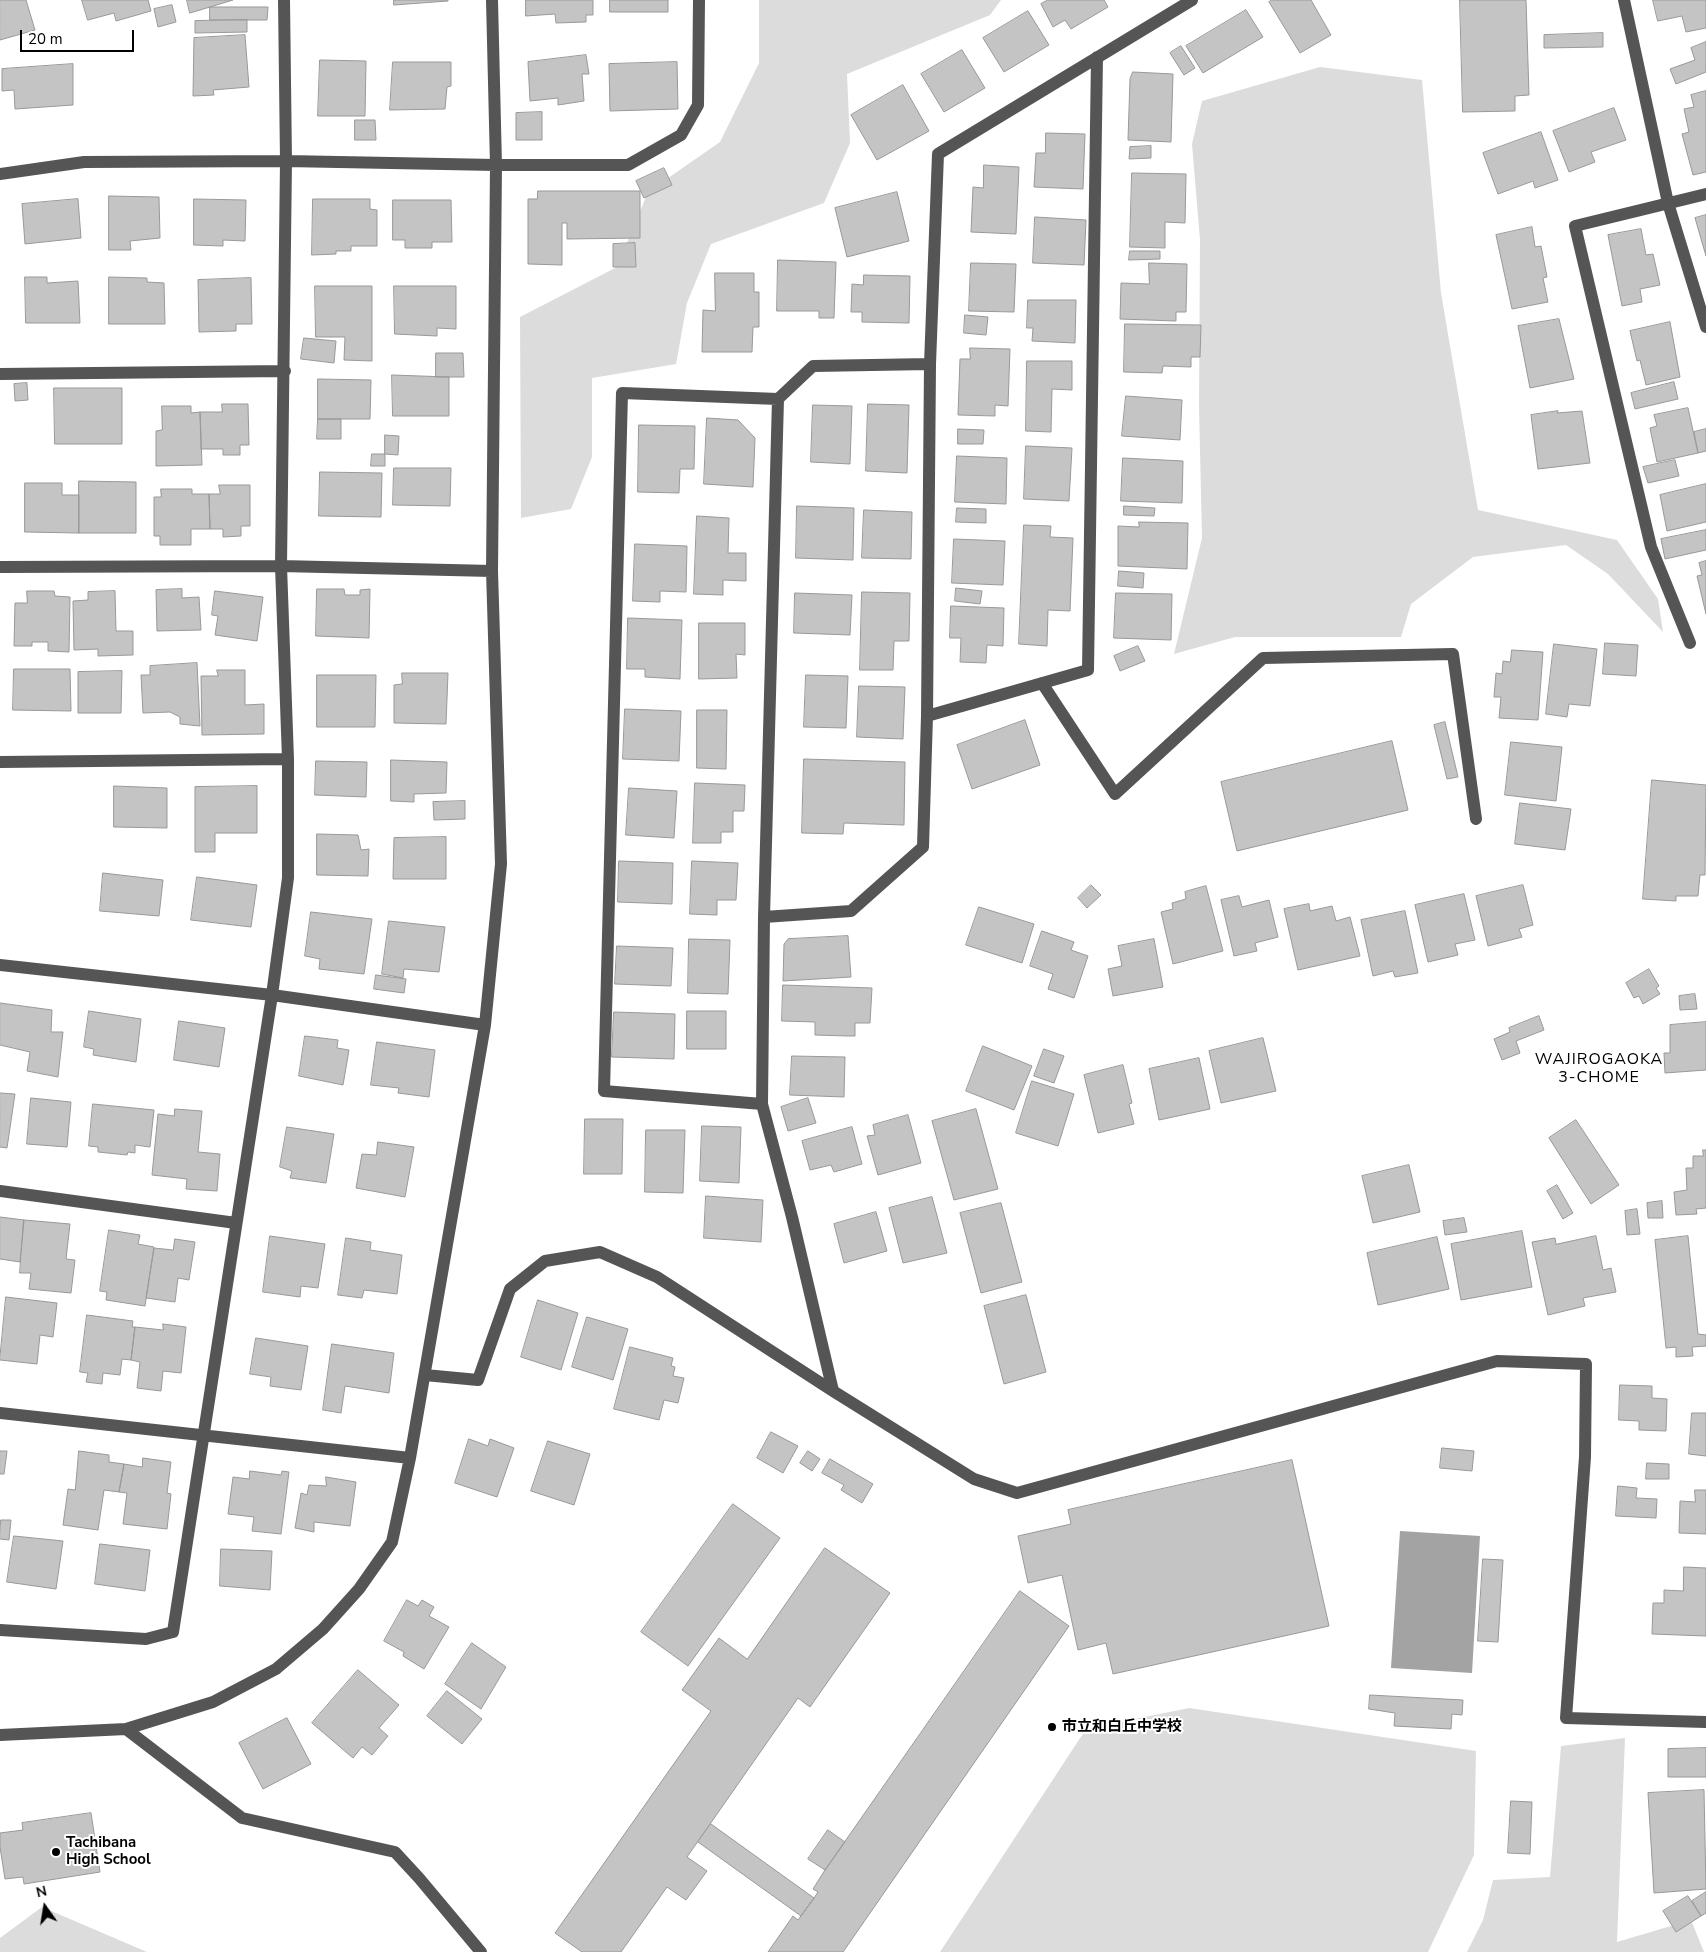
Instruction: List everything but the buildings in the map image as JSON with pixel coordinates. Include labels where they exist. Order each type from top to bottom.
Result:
[{"type":"street","points":[[0,1630],[146,1639],[173,1632],[205,1435],[288,878],[288,759],[282,566],[286,161],[284,0]]},
{"type":"street","points":[[0,1735],[126,1729],[213,1702],[276,1669],[323,1629],[359,1589],[392,1542],[410,1458],[485,1025],[501,864],[492,571],[496,165],[492,0]]},
{"type":"street","points":[[0,174],[84,162],[286,161],[496,165],[628,165],[681,135],[698,105],[700,0]]},
{"type":"street","points":[[764,917],[851,911],[923,847],[928,716],[930,364],[938,154],[1192,0]]},
{"type":"street","points":[[1624,0],[1668,202],[1706,327]]},
{"type":"street","points":[[928,716],[1088,670],[1097,57]]},
{"type":"street","points":[[1690,643],[1650,548],[1575,226],[1706,194]]},
{"type":"street","points":[[832,1391],[792,1217],[762,1104],[764,917],[778,399],[813,366],[930,364]]},
{"type":"street","points":[[0,374],[285,372]]},
{"type":"street","points":[[762,1104],[604,1091],[622,392],[778,399]]},
{"type":"street","points":[[0,567],[282,566],[492,571]]},
{"type":"street","points":[[1042,683],[1115,794],[1263,658],[1453,654],[1476,819]]},
{"type":"street","points":[[0,762],[288,759]]},
{"type":"street","points":[[0,965],[272,995],[485,1025]]},
{"type":"street","points":[[0,1192],[236,1223]]},
{"type":"street","points":[[425,1374],[478,1380],[510,1289],[545,1261],[600,1252],[657,1277],[832,1391],[974,1479],[1017,1493],[1497,1361],[1586,1364],[1585,1457],[1566,1718],[1706,1722]]},
{"type":"street","points":[[0,1413],[410,1458]]},
{"type":"street","points":[[126,1729],[242,1818],[395,1852],[481,1952]]},
{"type":"shaded area","points":[[759,0],[1001,0],[990,15],[847,74],[850,143],[824,203],[711,244],[687,303],[676,364],[592,378],[592,457],[571,509],[521,518],[520,317],[617,267],[648,192],[720,142],[759,63]]},
{"type":"shaded area","points":[[1320,67],[1422,80],[1441,293],[1478,510],[1617,540],[1658,599],[1663,632],[1608,574],[1566,545],[1473,557],[1411,604],[1401,637],[1235,637],[1174,654],[1202,538],[1199,406],[1200,240],[1192,144],[1202,101]]},
{"type":"shaded area","points":[[1400,1531],[1480,1536],[1472,1673],[1391,1668]]},
{"type":"shaded area","points":[[1189,1708],[1476,1751],[1474,1855],[1428,1952],[940,1952],[1086,1729]]},
{"type":"shaded area","points":[[1625,1738],[1617,1942],[1691,1920],[1704,1952],[1467,1952],[1483,1920],[1493,1880],[1550,1877],[1561,1746]]},
{"type":"shaded area","points":[[42,1907],[147,1952],[0,1952],[0,1938]]},
{"type":"place","name":"市立和白丘中学校","points":[[1052,1727]]},
{"type":"place","name":"Tachibana High School","points":[[56,1852]]},
{"type":"district","name":"WAJIROGAOKA 3-CHOME","points":[[1599,1069]]}]
